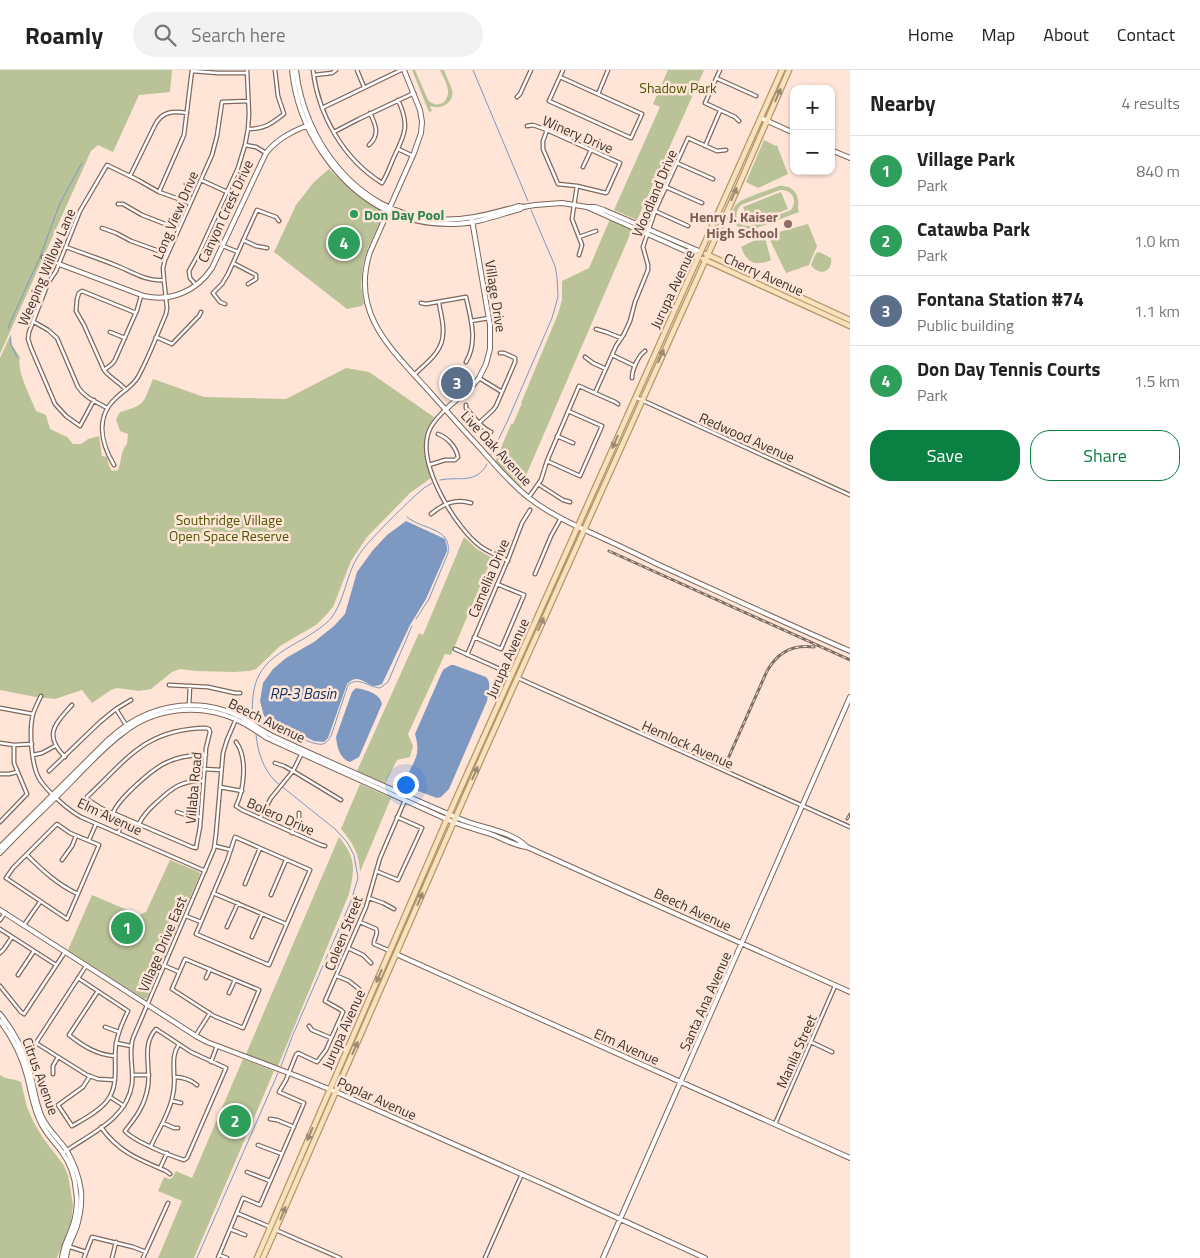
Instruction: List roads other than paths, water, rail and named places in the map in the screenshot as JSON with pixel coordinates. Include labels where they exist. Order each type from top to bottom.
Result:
[{"type":"main road","name":"Jurupa Avenue","points":[[257,1258],[448,816],[782,70]]},
{"type":"main road","name":"Jurupa Avenue","points":[[263,1258],[454,819],[789,70]]},
{"type":"main road","name":"Cherry Avenue","points":[[700,255],[850,320]]},
{"type":"main road","name":"Cherry Avenue","points":[[706,257],[850,326]]},
{"type":"street","points":[[248,129],[264,128],[284,114],[277,88],[275,70]]},
{"type":"street","name":"Cherry Avenue","points":[[292,70],[297,99],[309,125],[332,160],[348,179],[367,195],[407,219],[432,224],[453,224],[494,217],[534,205],[574,204],[595,207],[700,255]]},
{"type":"street","points":[[296,70],[309,125]]},
{"type":"street","points":[[313,70],[322,108],[334,132],[357,164],[382,183],[404,134],[405,122],[398,100]]},
{"type":"street","points":[[314,75],[332,73],[336,70]]},
{"type":"street","points":[[357,70],[364,87]]},
{"type":"street","points":[[322,108],[387,74],[402,70]]},
{"type":"street","name":"Live Oak Avenue","points":[[402,70],[419,107],[422,122],[420,138],[372,250],[365,276],[366,299],[370,314],[378,331],[389,346],[495,465],[529,497],[561,518],[628,551],[850,651]]},
{"type":"street","points":[[517,97],[530,70]]},
{"type":"street","points":[[560,77],[642,114],[631,138],[549,101],[563,70]]},
{"type":"street","points":[[598,94],[608,70]]},
{"type":"street","points":[[720,70],[704,103],[735,117],[739,121]]},
{"type":"street","points":[[159,192],[182,140],[192,71],[218,73],[247,71],[248,129],[245,145],[227,192],[189,271],[190,278],[196,285]]},
{"type":"street","points":[[716,78],[756,96]]},
{"type":"street","points":[[334,132],[414,93]]},
{"type":"street","name":"Long View Drive","points":[[108,408],[113,400],[134,383],[167,312],[163,268],[167,254],[214,148],[222,102],[248,101]]},
{"type":"street","points":[[720,110],[704,146],[718,151],[726,150]]},
{"type":"street","points":[[187,113],[170,112],[159,118],[130,176],[159,192],[190,203]]},
{"type":"street","points":[[369,145],[375,137],[376,130],[376,124],[370,113]]},
{"type":"street","points":[[761,118],[790,131]]},
{"type":"street","name":"Canyon Crest Drive","points":[[43,257],[141,296],[166,298],[183,293],[196,285],[210,271],[266,153],[280,139],[309,125]]},
{"type":"street","name":"Winery Drive","points":[[527,126],[533,125],[547,130],[620,163],[607,192],[577,186]]},
{"type":"street","points":[[547,130],[543,141],[543,149],[558,184],[577,186],[573,222],[582,248],[579,255]]},
{"type":"street","name":"Woodland Drive","points":[[595,393],[632,316],[635,302],[648,272],[643,247],[655,211],[688,138],[704,146]]},
{"type":"street","points":[[245,145],[256,147],[266,153]]},
{"type":"street","points":[[398,149],[413,156]]},
{"type":"street","points":[[583,167],[591,150]]},
{"type":"street","points":[[835,152],[850,158]]},
{"type":"street","points":[[677,163],[713,179]]},
{"type":"street","name":"Weeping Willow Lane","points":[[94,400],[80,426],[64,415],[54,401],[29,344],[29,334],[48,283],[59,264],[80,211],[107,165],[130,176]]},
{"type":"street","points":[[201,180],[227,192]]},
{"type":"street","points":[[666,187],[702,203]]},
{"type":"street","points":[[118,204],[123,204],[142,215],[178,229]]},
{"type":"street","points":[[225,304],[220,302],[213,293],[224,280],[233,264],[257,210],[280,221]]},
{"type":"street","points":[[655,211],[688,226]]},
{"type":"street","name":"Village Drive","points":[[472,220],[491,338],[490,349],[486,364],[479,378],[434,422],[428,436],[426,450],[435,482],[455,519],[477,544],[508,561]]},
{"type":"street","points":[[102,228],[130,241],[167,254]]},
{"type":"street","points":[[579,237],[596,231]]},
{"type":"street","points":[[243,240],[256,246],[267,248]]},
{"type":"street","points":[[66,246],[144,278],[164,280]]},
{"type":"street","points":[[223,246],[238,252]]},
{"type":"street","points":[[233,264],[257,275],[257,278],[248,284]]},
{"type":"street","points":[[126,390],[104,370],[77,313],[76,302],[82,291],[136,313]]},
{"type":"street","points":[[104,370],[114,362],[136,313],[141,296]]},
{"type":"street","points":[[421,303],[426,304],[466,297],[473,338],[472,352],[466,362]]},
{"type":"street","points":[[414,375],[435,355],[441,344],[443,331],[438,302]]},
{"type":"street","points":[[156,337],[172,344],[201,312]]},
{"type":"street","points":[[471,321],[488,318]]},
{"type":"street","points":[[33,322],[47,329],[55,336],[79,389],[85,395],[108,408],[103,418],[102,432],[104,442],[114,464]]},
{"type":"street","points":[[596,329],[621,338]]},
{"type":"street","points":[[110,332],[125,338]]},
{"type":"street","points":[[632,378],[631,375],[635,366],[645,351]]},
{"type":"street","points":[[479,423],[493,410],[515,362],[515,358],[500,353]]},
{"type":"street","points":[[612,355],[635,366]]},
{"type":"street","points":[[585,357],[606,369]]},
{"type":"street","points":[[479,378],[502,392]]},
{"type":"street","points":[[529,497],[543,474],[579,386],[618,404]]},
{"type":"street","name":"Redwood Avenue","points":[[635,397],[850,495]]},
{"type":"street","points":[[466,405],[466,408],[479,423],[488,432],[491,432]]},
{"type":"street","points":[[547,461],[580,476],[602,426],[568,411]]},
{"type":"street","points":[[429,465],[446,460],[455,460],[458,457],[451,443],[438,434]]},
{"type":"street","points":[[557,436],[573,443]]},
{"type":"street","points":[[538,484],[563,500],[570,502]]},
{"type":"street","points":[[431,514],[453,501],[459,500],[471,503]]},
{"type":"street","name":"Camellia Drive","points":[[467,655],[508,561],[522,523],[530,510]]},
{"type":"street","points":[[535,574],[550,536],[561,518]]},
{"type":"street","points":[[474,637],[501,649],[524,595],[497,584]]},
{"type":"street","points":[[455,649],[512,675]]},
{"type":"street","name":"Hemlock Avenue","points":[[517,678],[850,828]]},
{"type":"street","points":[[169,685],[208,687],[240,693]]},
{"type":"street","points":[[189,708],[190,686]]},
{"type":"street","name":"Elm Avenue","points":[[41,696],[33,714],[33,755],[39,778],[55,796],[80,817],[204,871]]},
{"type":"street","name":"Santa Ana Avenue","points":[[603,1258],[850,697]]},
{"type":"street","points":[[49,771],[100,722],[131,700]]},
{"type":"street","points":[[65,757],[55,746],[52,735],[54,726],[72,705]]},
{"type":"street","points":[[0,708],[33,714]]},
{"type":"street","name":"Beech Avenue","points":[[0,853],[108,740],[145,715],[168,708],[215,708],[237,717],[302,752],[405,800],[448,816]]},
{"type":"street","points":[[116,710],[127,727]]},
{"type":"street","name":"Village Drive East","points":[[65,1152],[114,1118],[124,1106],[130,1092],[132,1075],[131,1046],[135,1032],[214,846],[224,747],[237,717]]},
{"type":"street","name":"Villaba Road","points":[[113,813],[93,804],[87,797],[127,758],[148,742],[160,736],[176,731],[209,729],[199,837],[196,848],[192,848],[139,824]]},
{"type":"street","name":"Bolero Drive","points":[[236,742],[239,746],[244,780],[236,806],[292,833],[325,846]]},
{"type":"street","points":[[0,743],[32,744]]},
{"type":"street","points":[[0,822],[27,794],[14,759],[14,744]]},
{"type":"street","points":[[33,755],[42,753],[55,746]]},
{"type":"street","points":[[260,818],[268,802],[293,771],[302,752]]},
{"type":"street","name":"Beech Avenue","points":[[302,752],[448,816],[471,829],[521,846],[528,846],[850,992]]},
{"type":"street","points":[[204,781],[188,782],[172,789],[145,814],[139,824],[113,813],[117,804],[156,768],[180,757],[206,755]]},
{"type":"street","points":[[275,763],[293,771],[341,800]]},
{"type":"street","points":[[204,769],[221,770]]},
{"type":"street","points":[[0,774],[18,772]]},
{"type":"street","points":[[220,787],[242,791]]},
{"type":"street","name":"Beech Avenue","points":[[0,847],[55,796]]},
{"type":"street","name":"Coleen Street","points":[[289,1073],[298,1054],[317,1062],[326,1050],[343,1012],[326,1002],[360,922],[381,856],[405,800]]},
{"type":"street","points":[[177,812],[201,817]]},
{"type":"street","points":[[292,833],[300,813]]},
{"type":"street","points":[[376,871],[398,880],[422,828],[398,817]]},
{"type":"street","points":[[118,834],[125,818]]},
{"type":"street","points":[[57,824],[76,836],[89,840],[99,844],[67,919],[6,878],[13,868],[57,824]]},
{"type":"street","points":[[89,840],[96,824]]},
{"type":"street","points":[[62,860],[72,846],[76,836]]},
{"type":"street","points":[[235,837],[260,848],[310,870],[269,966],[196,934],[235,837]]},
{"type":"street","points":[[214,846],[231,850]]},
{"type":"street","points":[[245,884],[260,848]]},
{"type":"street","points":[[27,855],[48,875],[78,894]]},
{"type":"street","points":[[271,895],[286,860]]},
{"type":"street","points":[[213,893],[286,924]]},
{"type":"street","points":[[369,898],[394,909]]},
{"type":"street","points":[[24,925],[40,902]]},
{"type":"street","points":[[228,927],[238,903]]},
{"type":"street","name":"Poplar Avenue","points":[[0,910],[196,1036],[335,1092],[522,1174],[705,1258]]},
{"type":"street","points":[[0,920],[5,913]]},
{"type":"street","points":[[252,937],[262,914]]},
{"type":"street","points":[[185,916],[201,922]]},
{"type":"street","points":[[360,922],[376,929],[377,933],[374,944],[390,951]]},
{"type":"street","points":[[0,930],[56,965]]},
{"type":"street","points":[[0,953],[12,937]]},
{"type":"street","points":[[348,948],[363,955],[370,963]]},
{"type":"street","points":[[18,975],[34,951]]},
{"type":"street","points":[[0,986],[24,1014],[65,951]]},
{"type":"street","name":"Elm Avenue","points":[[396,954],[850,1158]]},
{"type":"street","points":[[185,959],[210,969],[259,990],[243,1028],[210,1013],[172,988],[185,959]]},
{"type":"street","points":[[86,965],[36,1043],[90,1076],[115,1080]]},
{"type":"street","points":[[164,966],[179,972]]},
{"type":"street","points":[[206,978],[210,969]]},
{"type":"street","points":[[337,976],[349,981],[359,989]]},
{"type":"street","points":[[78,978],[128,1011],[116,1044],[115,1080],[110,1097],[99,1108],[72,1126],[58,1105],[84,1087],[90,1076]]},
{"type":"street","points":[[229,993],[234,980]]},
{"type":"street","name":"Manila Street","points":[[774,1124],[835,986]]},
{"type":"street","points":[[98,991],[69,1035],[96,1052],[115,1056]]},
{"type":"street","points":[[196,1036],[210,1013]]},
{"type":"street","name":"Citrus Avenue","points":[[0,1014],[14,1034],[25,1058],[42,1117],[75,1167],[78,1177],[81,1199],[78,1224],[62,1258]]},
{"type":"street","name":"Citrus Avenue","points":[[0,1021],[10,1035],[21,1059],[40,1122],[48,1135],[65,1152]]},
{"type":"street","points":[[309,1026],[312,1030],[331,1038]]},
{"type":"street","points":[[105,1027],[119,1032]]},
{"type":"street","points":[[156,1029],[178,1044],[226,1068],[185,1160],[134,1138],[125,1130],[138,1115],[148,1090],[147,1049],[153,1032],[156,1029]]},
{"type":"street","points":[[811,1042],[832,1052]]},
{"type":"street","points":[[116,1044],[131,1046]]},
{"type":"street","points":[[151,1146],[172,1100],[173,1058],[178,1044]]},
{"type":"street","points":[[211,1062],[217,1046]]},
{"type":"street","points":[[53,1074],[53,1066],[58,1056]]},
{"type":"street","points":[[227,1258],[219,1256],[243,1198],[260,1205],[304,1104],[279,1092],[289,1073]]},
{"type":"street","points":[[132,1075],[149,1075]]},
{"type":"street","points":[[174,1077],[186,1078],[197,1086]]},
{"type":"street","points":[[110,1097],[124,1106]]},
{"type":"street","points":[[172,1100],[181,1103]]},
{"type":"street","points":[[270,1119],[294,1127]]},
{"type":"street","points":[[163,1123],[178,1128]]},
{"type":"street","points":[[101,1127],[124,1151],[170,1174]]},
{"type":"street","points":[[258,1145],[282,1154]]},
{"type":"street","points":[[160,1168],[167,1153]]},
{"type":"street","points":[[247,1172],[270,1182]]},
{"type":"street","points":[[485,1258],[522,1174]]},
{"type":"street","points":[[143,1258],[168,1203]]},
{"type":"street","points":[[237,1213],[270,1227]]},
{"type":"street","points":[[230,1229],[245,1235]]},
{"type":"street","points":[[276,1230],[340,1258]]},
{"type":"street","points":[[84,1258],[92,1237],[139,1248],[146,1252]]},
{"type":"street","points":[[112,1258],[116,1242]]},
{"type":"street","points":[[66,1246],[86,1252]]},
{"type":"street","name":"Citrus Avenue","points":[[66,1246],[66,1258]]},
{"type":"water","name":"RP-3 Basin","points":[[406,521],[445,539],[447,551],[426,599],[410,625],[382,684],[374,686],[354,679],[347,684],[328,738],[324,742],[314,741],[264,716],[260,701],[263,683],[273,669],[286,658],[314,642],[334,626],[345,614],[357,572],[387,535]]},
{"type":"water","points":[[451,665],[486,677],[489,682],[489,688],[487,701],[449,789],[441,797],[437,798],[410,788],[406,781],[417,754],[415,734],[442,672]]},
{"type":"water","name":"RP-3 Basin","points":[[356,688],[376,695],[382,704],[359,757],[350,762],[341,755],[336,737],[352,692]]},
{"type":"waterway","points":[[473,70],[528,201]]},
{"type":"waterway","points":[[8,329],[40,257],[60,203],[82,163]]},
{"type":"waterway","points":[[491,455],[552,318],[558,297],[555,266],[531,210]]},
{"type":"waterway","points":[[10,338],[17,357]]},
{"type":"waterway","points":[[440,480],[478,475],[487,464]]},
{"type":"waterway","points":[[253,721],[252,704],[254,690],[262,669],[279,653],[316,631],[332,617],[340,603],[353,565],[363,549],[384,526],[424,488],[432,483]]},
{"type":"waterway","points":[[407,517],[441,534],[448,545],[448,553],[429,599],[416,619]]},
{"type":"waterway","points":[[264,719],[302,739],[318,744],[326,743],[331,736],[348,685],[359,682],[380,688],[388,682],[412,626]]},
{"type":"waterway","points":[[256,735],[258,748],[267,771],[275,781],[335,829],[347,842],[354,855],[358,878],[351,901],[281,1066]]},
{"type":"waterway","points":[[197,1258],[278,1073]]},
{"type":"railway","points":[[609,551],[850,660]]},
{"type":"railway","points":[[727,761],[771,665],[786,651],[799,647],[814,647]]},
{"type":"railway","points":[[847,819],[850,814]]},
{"type":"place","name":"Don Day Pool","points":[[354,214]]},
{"type":"place","name":"Henry J. Kaiser High School","points":[[788,224]]},
{"type":"place","name":"Don Day Tennis Courts","points":[[344,243]]},
{"type":"place","name":"Fontana Station #74","points":[[457,383]]},
{"type":"place","name":"Village Park","points":[[127,928]]},
{"type":"place","name":"Catawba Park","points":[[235,1121]]},
{"type":"park label","name":"Shadow Park","points":[[678,87]]},
{"type":"park label","name":"Southridge Village Open Space Reserve","points":[[229,528]]}]
